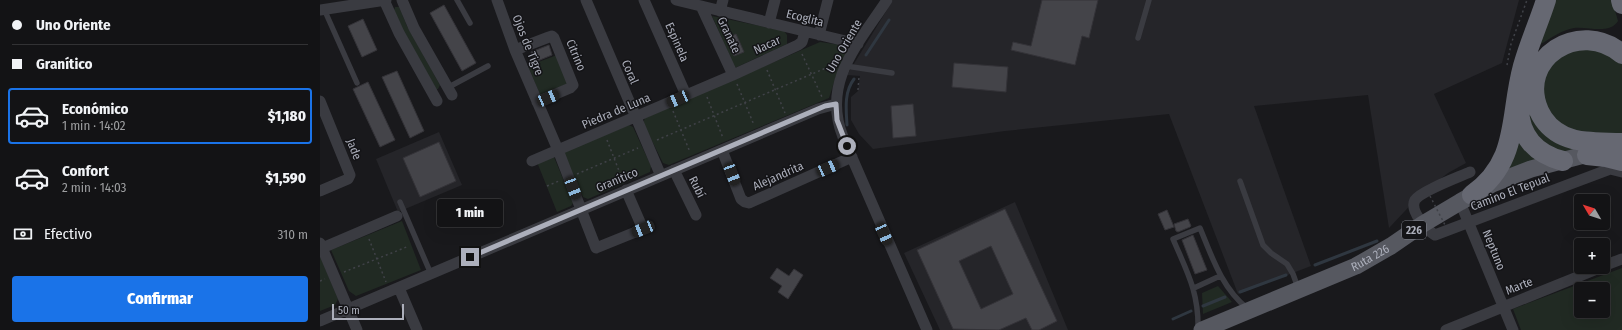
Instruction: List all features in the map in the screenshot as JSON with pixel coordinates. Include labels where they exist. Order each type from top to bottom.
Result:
[{"type":"highway","points":[[1466,198],[1480,189],[1493,176],[1503,160],[1509,145],[1518,91],[1528,50],[1546,0]]},
{"type":"highway","points":[[1621,0],[1622,4]]},
{"type":"highway","points":[[1622,54],[1612,47],[1596,40],[1580,40],[1564,44],[1556,48],[1544,60],[1537,75],[1534,91],[1536,103],[1541,114],[1548,124],[1557,132],[1572,139],[1588,142],[1622,144]]},
{"type":"highway","points":[[1518,91],[1520,122],[1524,133],[1541,151],[1563,161]]},
{"type":"highway","points":[[1587,155],[1606,157],[1616,165]]},
{"type":"main road","name":"Ruta 226","points":[[1203,330],[1356,266],[1391,246],[1423,224],[1466,198],[1492,184],[1521,173],[1622,144]]},
{"type":"street","points":[[322,9],[384,0],[399,32],[435,98],[450,91],[412,26],[402,0]]},
{"type":"street","name":"Ojos de Tigre","points":[[497,0],[515,50],[558,150],[596,248],[643,229],[626,190]]},
{"type":"street","name":"Coral","points":[[586,0],[661,176]]},
{"type":"street","name":"Espinela","points":[[644,0],[686,95]]},
{"type":"street","name":"Ecoglita","points":[[676,0],[702,6],[722,5],[769,23],[858,44]]},
{"type":"street","points":[[769,23],[774,0]]},
{"type":"street","points":[[819,35],[828,0]]},
{"type":"street","name":"Uno Oriente","points":[[887,0],[858,44],[846,66],[838,83],[836,104],[840,129],[927,330]]},
{"type":"street","name":"Granate","points":[[702,6],[733,75]]},
{"type":"street","name":"Nacar","points":[[733,75],[798,45],[802,42],[805,32]]},
{"type":"street","name":"Citrino","points":[[515,50],[552,36],[573,82],[573,85],[570,88],[537,102]]},
{"type":"street","name":"Piedra de Luna","points":[[532,161],[733,75]]},
{"type":"street","name":"Jade","points":[[320,101],[350,175],[348,179],[320,191]]},
{"type":"street","name":"Granítico","points":[[320,321],[788,121],[825,106],[836,104]]},
{"type":"street","name":"Alejandrita","points":[[724,148],[741,199],[749,203],[852,157]]},
{"type":"street","points":[[1616,165],[1622,172]]},
{"type":"street","name":"Camino El Tepual","points":[[1423,224],[1435,236],[1616,165]]},
{"type":"street","name":"Rubí","points":[[674,170],[696,214]]},
{"type":"street","points":[[1423,224],[1414,208],[1416,199],[1435,188],[1470,172]]},
{"type":"street","name":"Neptuno","points":[[1466,198],[1469,222],[1513,330]]},
{"type":"street","points":[[357,330],[321,247],[397,216]]},
{"type":"street","name":"Marte","points":[[1610,264],[1622,259]]},
{"type":"street","name":"Marte","points":[[1446,330],[1584,274]]},
{"type":"street","points":[[394,290],[417,330]]},
{"type":"lane","points":[[457,0],[470,23]]},
{"type":"lane","points":[[1138,38],[1149,0]]},
{"type":"lane","points":[[322,9],[357,83]]},
{"type":"lane","points":[[450,91],[488,66]]},
{"type":"lane","points":[[846,66],[892,73]]},
{"type":"lane","points":[[1240,181],[1263,245],[1271,253],[1287,264],[1293,274],[1299,290]]},
{"type":"lane","points":[[400,202],[431,274]]},
{"type":"lane","points":[[1198,330],[1198,314],[1194,288],[1173,239],[1200,228],[1220,276],[1240,302],[1250,310]]},
{"type":"lane","points":[[1194,288],[1220,276]]},
{"type":"path","points":[[798,45],[822,98],[825,97]]},
{"type":"path","points":[[763,61],[788,121]]},
{"type":"path","points":[[547,186],[833,65]]},
{"type":"path","points":[[858,90],[860,68]]},
{"type":"path","points":[[733,75],[758,134]]},
{"type":"path","points":[[703,88],[724,148]]},
{"type":"path","points":[[670,102],[694,162]]},
{"type":"path","points":[[603,131],[626,190]]},
{"type":"path","points":[[1430,196],[1446,225]]},
{"type":"path","points":[[365,230],[376,259],[394,290]]},
{"type":"path","points":[[320,281],[409,246]]},
{"type":"shaded area","points":[[893,0],[1519,0],[1502,63],[1434,94],[1466,163],[1448,173],[1420,195],[1389,228],[1368,95],[1254,106],[1311,266],[1238,294],[1169,114],[1005,131],[873,149],[859,134],[851,120],[851,97],[858,91],[860,76],[847,75]]},
{"type":"shaded area","points":[[1554,0],[1612,0],[1618,21],[1609,28],[1604,29],[1574,28],[1565,30],[1539,44]]},
{"type":"shaded area","points":[[395,7],[399,7],[407,26],[440,85],[438,89],[436,89],[403,30],[394,10]]},
{"type":"shaded area","points":[[712,16],[784,31],[787,35],[787,44],[735,68]]},
{"type":"shaded area","points":[[820,42],[841,45],[845,47],[846,50],[846,54],[837,73],[829,98],[669,165],[663,163],[643,123],[645,118]]},
{"type":"shaded area","points":[[1582,42],[1622,61],[1622,134],[1618,135],[1558,129],[1550,124],[1539,74]]},
{"type":"shaded area","points":[[557,55],[569,83],[540,95],[528,66]]},
{"type":"shaded area","points":[[1523,101],[1575,146],[1569,154],[1537,143]]},
{"type":"shaded area","points":[[629,125],[633,127],[651,166],[650,172],[588,199],[583,197],[564,152]]},
{"type":"shaded area","points":[[439,132],[462,185],[398,212],[376,159]]},
{"type":"shaded area","points":[[1515,137],[1546,159],[1499,175]]},
{"type":"shaded area","points":[[554,157],[573,203],[571,206],[557,212],[537,162]]},
{"type":"shaded area","points":[[1015,202],[1068,330],[940,330],[904,253]]},
{"type":"shaded area","points":[[402,221],[421,270],[356,296],[349,291],[331,250]]},
{"type":"shaded area","points":[[320,256],[338,299],[335,305],[320,311]]},
{"type":"shaded area","points":[[1622,268],[1622,330],[1521,330],[1513,309],[1574,286],[1574,318],[1610,318],[1610,282],[1585,282],[1610,274],[1610,273]]},
{"type":"shaded area","points":[[1218,286],[1232,302],[1203,314],[1202,293]]},
{"type":"building","points":[[1042,0],[1098,0],[1089,38],[1082,36],[1075,65],[1011,50],[1013,42],[1031,46]]},
{"type":"building","points":[[444,5],[476,63],[462,71],[430,13]]},
{"type":"building","points":[[363,19],[377,50],[362,57],[348,26]]},
{"type":"building","points":[[736,34],[744,52],[734,56],[726,39]]},
{"type":"building","points":[[549,45],[552,55],[535,62],[531,52]]},
{"type":"building","points":[[954,63],[1008,67],[1006,92],[952,87]]},
{"type":"building","points":[[397,71],[424,131],[410,138],[382,77]]},
{"type":"building","points":[[368,82],[395,140],[380,147],[353,89]]},
{"type":"building","points":[[913,104],[916,136],[893,138],[891,106]]},
{"type":"building","points":[[439,142],[456,181],[420,197],[403,158]]},
{"type":"building","points":[[1005,209],[1057,321],[1039,330],[1032,330],[1026,318],[999,330],[953,329],[917,250]],"holes":[[[991,246],[1013,294],[981,309],[959,261]]]},
{"type":"building","points":[[1167,210],[1174,227],[1165,230],[1158,214]]},
{"type":"building","points":[[1188,219],[1191,226],[1190,227],[1178,232],[1176,231],[1174,224]]},
{"type":"building","points":[[1193,235],[1207,270],[1195,274],[1182,240]]},
{"type":"building","points":[[777,268],[789,276],[794,269],[803,275],[788,299],[778,292],[782,286],[770,278]]},
{"type":"waterway","points":[[866,55],[889,20]]},
{"type":"waterway","points":[[847,125],[847,95],[854,79]]},
{"type":"waterway","points":[[1315,265],[1377,241]]},
{"type":"waterway","points":[[1240,292],[1286,275]]},
{"type":"waterway","points":[[1203,306],[1225,297]]},
{"type":"waterway","points":[[1173,319],[1191,311]]},
{"type":"route","points":[[470,257],[825,106],[836,104],[837,120],[847,146]]}]
